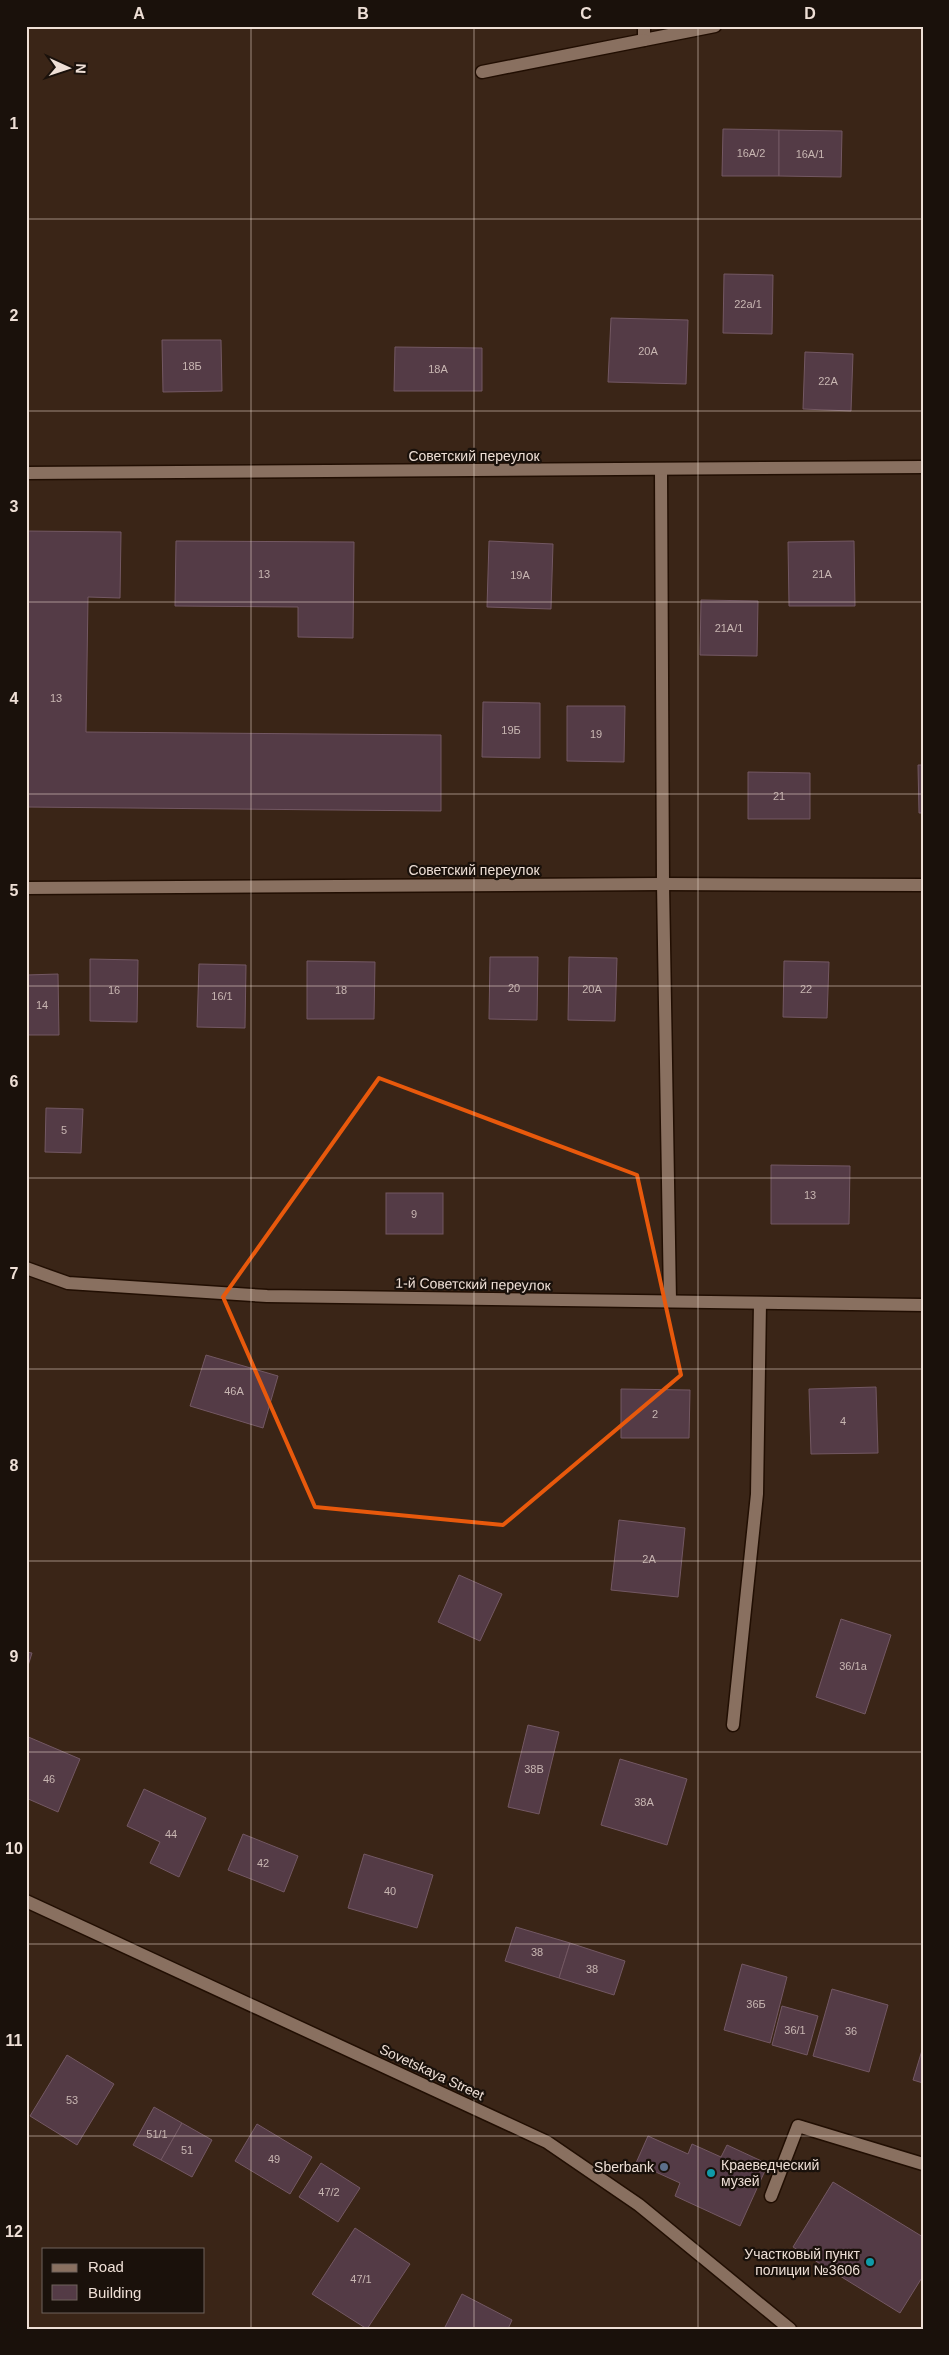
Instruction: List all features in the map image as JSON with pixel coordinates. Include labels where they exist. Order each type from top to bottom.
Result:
[{"type":"street","points":[[644,26],[644,40]]},
{"type":"street","points":[[482,72],[715,26]]},
{"type":"street","name":"Советский переулок","points":[[26,473],[923,467]]},
{"type":"street","points":[[661,470],[663,884],[670,1301]]},
{"type":"street","name":"Советский переулок","points":[[26,888],[663,884],[923,885]]},
{"type":"street","name":"1-й Советский переулок","points":[[26,1268],[68,1283],[267,1296],[923,1305]]},
{"type":"street","points":[[733,1725],[756,1494],[760,1303]]},
{"type":"street","name":"Sovetskaya Street","points":[[26,1901],[547,2142],[639,2205],[790,2329]]},
{"type":"street","points":[[771,2196],[798,2126],[923,2164]]},
{"type":"highlighted area","points":[[379,1078],[637,1175],[681,1375],[503,1525],[315,1507],[223,1297]]},
{"type":"building","points":[[723,129],[779,130],[779,176],[722,176]]},
{"type":"building","points":[[779,130],[842,131],[841,177],[779,176]]},
{"type":"building","points":[[724,274],[773,275],[772,334],[723,333]]},
{"type":"building","points":[[611,318],[688,320],[686,384],[608,382]]},
{"type":"building","points":[[162,340],[221,340],[222,391],[163,392]]},
{"type":"building","points":[[395,347],[482,348],[482,391],[394,391]]},
{"type":"building","points":[[805,352],[853,354],[851,411],[803,409]]},
{"type":"building","points":[[26,531],[121,532],[120,598],[88,597],[86,732],[441,735],[441,811],[26,807]]},
{"type":"building","points":[[176,541],[354,542],[353,638],[298,637],[298,607],[175,606]]},
{"type":"building","points":[[489,541],[553,544],[551,609],[487,607]]},
{"type":"building","points":[[854,541],[855,606],[789,606],[788,542]]},
{"type":"building","points":[[701,600],[758,601],[757,656],[700,655]]},
{"type":"building","points":[[483,702],[540,703],[540,758],[482,757]]},
{"type":"building","points":[[567,706],[625,706],[624,762],[567,761]]},
{"type":"building","points":[[918,765],[923,765],[923,813],[919,813]]},
{"type":"building","points":[[748,772],[810,773],[810,819],[748,819]]},
{"type":"building","points":[[490,957],[538,957],[537,1020],[489,1019]]},
{"type":"building","points":[[569,957],[617,958],[615,1021],[568,1020]]},
{"type":"building","points":[[90,959],[138,960],[137,1022],[90,1021]]},
{"type":"building","points":[[307,961],[375,962],[374,1019],[307,1019]]},
{"type":"building","points":[[784,961],[829,962],[827,1018],[783,1017]]},
{"type":"building","points":[[199,964],[246,965],[245,1028],[197,1027]]},
{"type":"building","points":[[58,974],[59,1035],[26,1035],[26,975]]},
{"type":"building","points":[[46,1108],[83,1109],[81,1153],[45,1152]]},
{"type":"building","points":[[771,1165],[850,1166],[849,1224],[771,1224]]},
{"type":"building","points":[[386,1193],[443,1193],[443,1234],[386,1234]]},
{"type":"building","points":[[206,1355],[278,1376],[263,1428],[190,1406]]},
{"type":"building","points":[[876,1387],[878,1453],[811,1454],[809,1389]]},
{"type":"building","points":[[621,1389],[690,1390],[689,1438],[621,1438]]},
{"type":"building","points":[[619,1520],[685,1528],[678,1597],[611,1590]]},
{"type":"building","points":[[459,1575],[502,1594],[480,1641],[438,1622]]},
{"type":"building","points":[[841,1619],[891,1635],[865,1714],[816,1697]]},
{"type":"building","points":[[26,1652],[32,1653],[26,1672]]},
{"type":"building","points":[[528,1725],[559,1732],[539,1814],[508,1807]]},
{"type":"building","points":[[26,1736],[80,1759],[58,1812],[26,1798]]},
{"type":"building","points":[[620,1759],[687,1779],[667,1845],[601,1825]]},
{"type":"building","points":[[144,1789],[206,1818],[179,1877],[150,1863],[160,1842],[127,1826]]},
{"type":"building","points":[[243,1834],[298,1856],[284,1892],[228,1870]]},
{"type":"building","points":[[364,1854],[433,1875],[417,1928],[348,1908]]},
{"type":"building","points":[[516,1927],[570,1943],[559,1978],[505,1961]]},
{"type":"building","points":[[570,1943],[625,1961],[614,1995],[559,1978]]},
{"type":"building","points":[[742,1964],[787,1977],[770,2043],[724,2030]]},
{"type":"building","points":[[832,1989],[888,2005],[869,2072],[813,2056]]},
{"type":"building","points":[[782,2006],[818,2016],[807,2055],[772,2045]]},
{"type":"building","points":[[923,2047],[923,2083],[913,2080]]},
{"type":"building","points":[[67,2055],[114,2084],[77,2145],[30,2116]]},
{"type":"building","points":[[154,2107],[182,2123],[161,2160],[133,2145]]},
{"type":"building","points":[[182,2123],[212,2140],[192,2177],[161,2160]]},
{"type":"building","points":[[257,2124],[312,2157],[290,2194],[235,2161]]},
{"type":"building","name":"Краеведческий музей","points":[[648,2136],[688,2154],[692,2144],[721,2157],[727,2145],[768,2164],[740,2226],[675,2196],[680,2183],[636,2163]]},
{"type":"building","points":[[321,2163],[360,2188],[338,2222],[299,2197]]},
{"type":"building","name":"Участковый пункт полиции №3606","points":[[833,2182],[923,2237],[923,2276],[900,2313],[793,2247]]},
{"type":"building","points":[[355,2228],[410,2264],[367,2329],[312,2294]]},
{"type":"building","points":[[462,2294],[512,2320],[508,2329],[444,2329]]},
{"type":"place","name":"Sberbank","points":[[664,2167]]},
{"type":"place","name":"Краеведческий музей","points":[[711,2173]]},
{"type":"place","name":"Участковый пункт полиции №3606","points":[[870,2262]]}]
